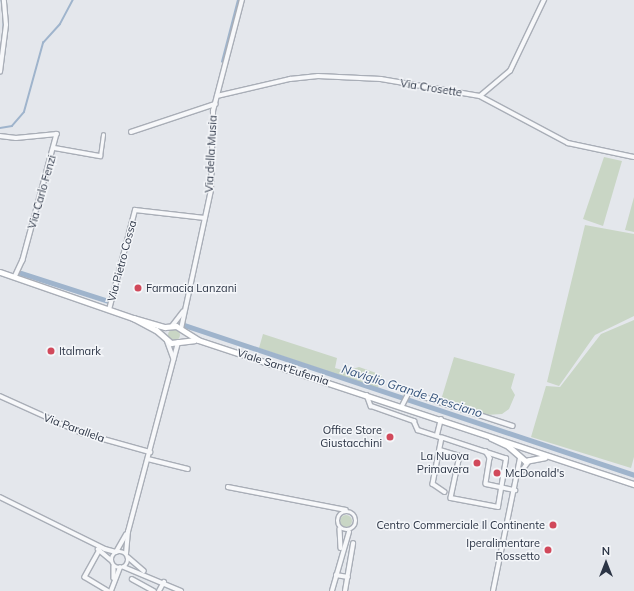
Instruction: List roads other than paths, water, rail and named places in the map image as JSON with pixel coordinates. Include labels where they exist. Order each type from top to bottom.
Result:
[{"type":"main road","name":"Viale Sant'Eufemia","points":[[0,272],[133,318],[182,331],[198,340],[367,395],[403,404],[548,457],[634,484]]},
{"type":"main road","name":"Viale Sant'Eufemia","points":[[133,318],[166,339],[179,342],[198,340]]},
{"type":"main road","points":[[166,339],[170,327]]},
{"type":"main road","points":[[179,342],[182,331]]},
{"type":"main road","name":"Viale Sant'Eufemia","points":[[472,430],[530,460]]},
{"type":"main road","points":[[520,456],[528,449]]},
{"type":"main road","points":[[528,449],[530,460],[548,457]]},
{"type":"street","points":[[0,72],[6,25],[4,0]]},
{"type":"street","name":"Via della Musia","points":[[182,331],[185,309],[211,190],[215,104],[242,0]]},
{"type":"street","points":[[480,96],[510,71],[544,0]]},
{"type":"street","name":"Via Crosette","points":[[217,96],[290,79],[318,76],[381,79],[480,96],[568,143],[634,156]]},
{"type":"street","points":[[131,132],[215,104]]},
{"type":"street","points":[[0,136],[16,138],[56,132],[55,148]]},
{"type":"street","name":"Via Carlo Fenzi","points":[[15,277],[23,260],[55,148],[100,156],[103,134]]},
{"type":"street","name":"Via Pietro Cossa","points":[[109,310],[135,210],[205,218]]},
{"type":"street","name":"Via della Musia","points":[[170,327],[185,309]]},
{"type":"street","points":[[166,339],[174,359]]},
{"type":"street","points":[[100,550],[85,577],[109,591],[127,555],[128,532],[179,342]]},
{"type":"street","points":[[403,404],[406,395],[410,392],[513,426]]},
{"type":"street","points":[[367,395],[371,406],[414,421],[418,430],[498,455],[507,462],[497,508],[452,499],[460,456],[440,450]]},
{"type":"street","name":"Via Parallela","points":[[0,396],[82,433],[150,452]]},
{"type":"street","points":[[437,435],[441,419]]},
{"type":"street","points":[[442,438],[433,484],[445,492]]},
{"type":"street","points":[[486,451],[490,458],[486,483],[515,490]]},
{"type":"street","points":[[490,458],[498,455]]},
{"type":"street","points":[[493,591],[519,475],[520,456]]},
{"type":"street","points":[[148,459],[188,469]]},
{"type":"street","points":[[519,475],[530,460]]},
{"type":"street","points":[[228,487],[346,510],[354,516],[349,532],[341,549]]},
{"type":"street","points":[[0,497],[88,542],[100,550],[111,560],[114,566],[114,579]]},
{"type":"street","points":[[336,509],[342,513]]},
{"type":"street","points":[[332,591],[341,549],[340,529],[342,513],[346,510]]},
{"type":"street","points":[[340,529],[349,532]]},
{"type":"street","points":[[111,560],[128,532]]},
{"type":"street","points":[[88,542],[127,555],[148,574]]},
{"type":"street","points":[[345,591],[354,544]]},
{"type":"street","points":[[114,566],[148,574],[181,591]]},
{"type":"street","points":[[336,575],[348,577]]},
{"type":"street","points":[[132,579],[154,591]]},
{"type":"street","points":[[159,591],[164,582]]},
{"type":"waterway","points":[[2,0],[3,10]]},
{"type":"waterway","points":[[0,128],[12,126],[24,112],[43,43],[60,24],[73,0]]},
{"type":"waterway","points":[[222,62],[238,0]]},
{"type":"waterway","points":[[4,16],[4,28]]},
{"type":"waterway","name":"Naviglio Grande Bresciano","points":[[21,273],[108,301]]},
{"type":"waterway","name":"Naviglio Grande Bresciano","points":[[184,325],[634,475]]},
{"type":"place","name":"Farmacia Lanzani","points":[[138,288]]},
{"type":"place","name":"Italmark","points":[[51,351]]},
{"type":"place","name":"Office Store Giustacchini","points":[[390,437]]},
{"type":"place","name":"La Nuova Primavera","points":[[477,463]]},
{"type":"place","name":"McDonald's","points":[[497,473]]},
{"type":"place","name":"Centro Commerciale Il Continente","points":[[553,525]]},
{"type":"place","name":"Iperalimentare Rossetto","points":[[548,550]]}]
